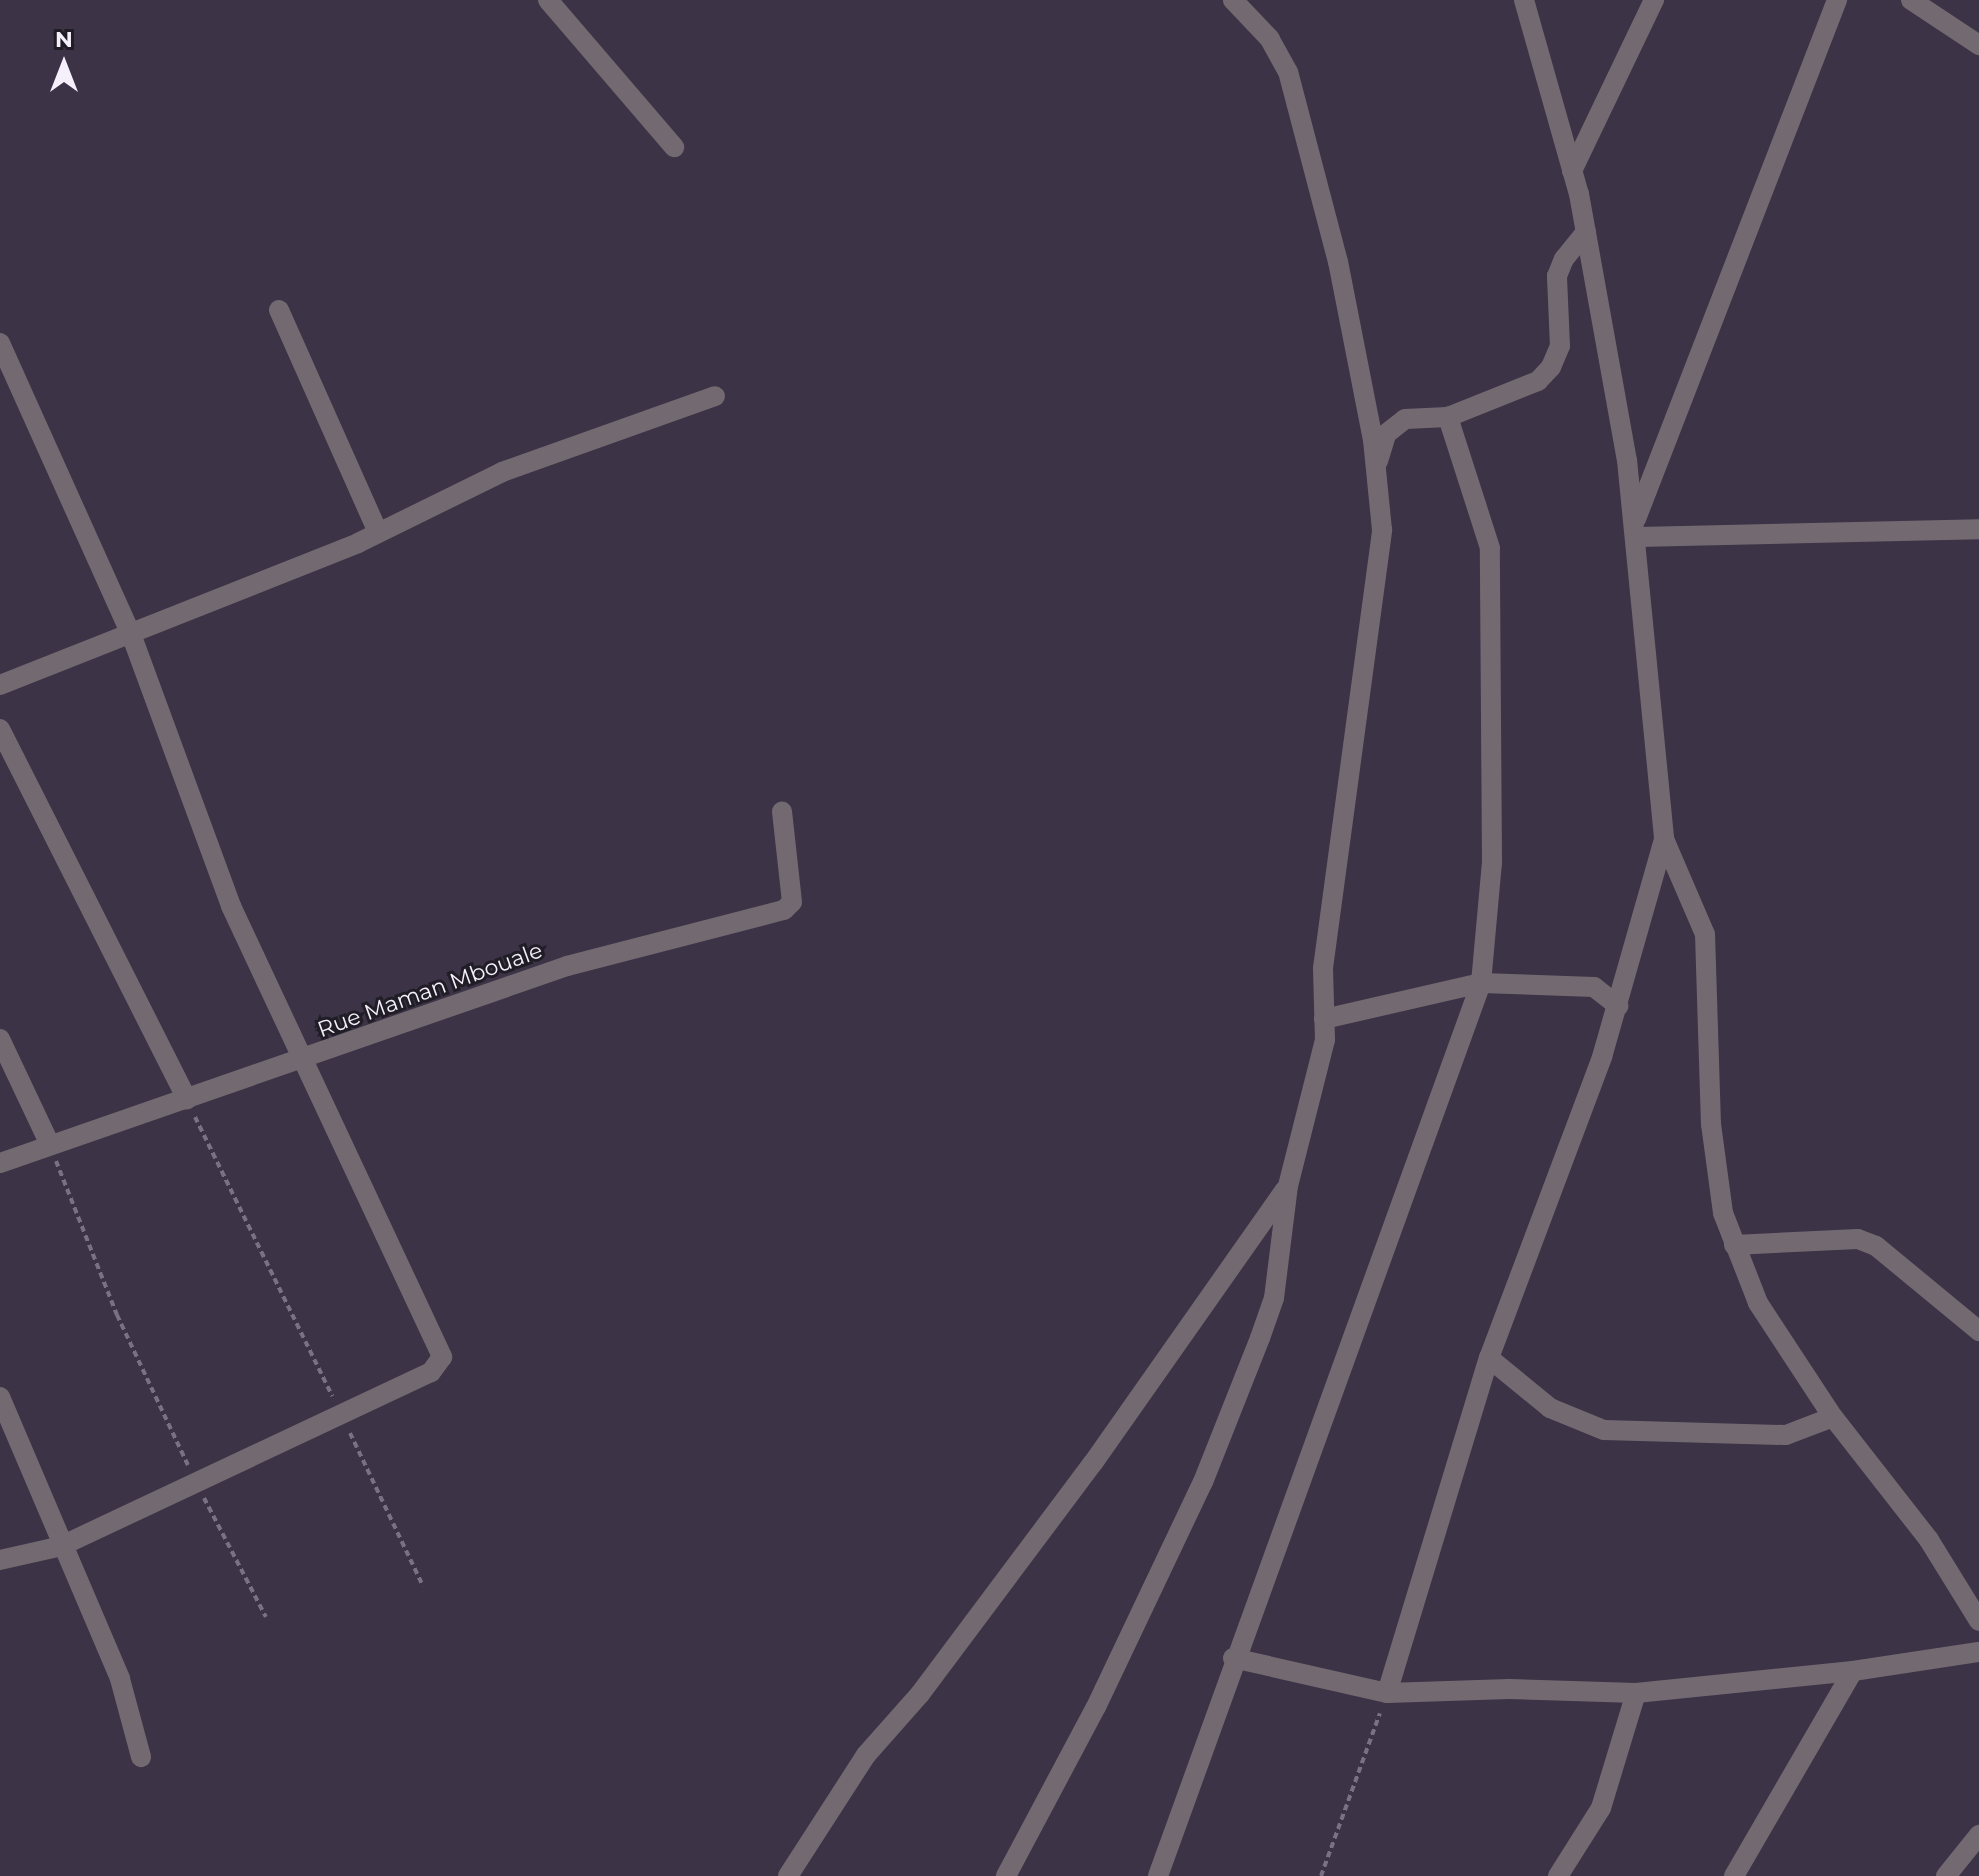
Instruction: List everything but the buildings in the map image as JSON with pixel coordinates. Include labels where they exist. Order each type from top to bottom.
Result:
[{"type":"street","points":[[548,0],[674,147]]},
{"type":"street","points":[[1006,1876],[1096,1707],[1203,1482],[1274,1298],[1288,1186],[1325,1040],[1325,953],[1360,676],[1381,558],[1376,468],[1338,262],[1288,72],[1270,39],[1233,0]]},
{"type":"street","points":[[1524,0],[1586,232],[1637,528],[1664,839],[1705,934],[1717,1185],[1734,1245],[1758,1303],[1833,1417],[1929,1540],[1979,1621]]},
{"type":"street","points":[[1572,171],[1654,0]]},
{"type":"street","points":[[1637,528],[1837,0]]},
{"type":"street","points":[[1911,0],[1979,45]]},
{"type":"street","points":[[1376,468],[1386,434],[1405,419],[1448,417],[1538,381],[1551,367],[1560,346],[1557,276],[1564,259],[1586,232]]},
{"type":"street","points":[[279,310],[378,532]]},
{"type":"street","points":[[0,343],[131,634],[231,906],[442,1357],[431,1372],[340,1411],[62,1546],[0,1560]]},
{"type":"street","points":[[0,685],[378,532],[502,472],[715,396]]},
{"type":"street","points":[[1158,1876],[1233,1658],[1309,1464],[1481,983],[1492,863],[1490,548],[1448,417]]},
{"type":"street","points":[[1637,528],[1979,529]]},
{"type":"street","points":[[0,729],[187,1100]]},
{"type":"street","name":"Rue Maman Mbouale","points":[[0,1163],[304,1061],[567,966],[784,910],[792,902],[782,812]]},
{"type":"street","points":[[1387,1693],[1489,1358],[1618,1006],[1664,839]]},
{"type":"street","points":[[1324,1019],[1481,983],[1594,987],[1618,1006]]},
{"type":"street","points":[[0,1039],[50,1145]]},
{"type":"street","points":[[788,1876],[866,1755],[920,1694],[1059,1510],[1288,1186]]},
{"type":"street","points":[[1734,1245],[1858,1239],[1876,1246],[1979,1331]]},
{"type":"street","points":[[1489,1358],[1550,1408],[1604,1430],[1786,1435],[1833,1417]]},
{"type":"street","points":[[0,1397],[120,1679],[141,1757]]},
{"type":"street","points":[[1233,1658],[1387,1693],[1509,1689],[1636,1693],[1853,1671],[1979,1652]]},
{"type":"street","points":[[1734,1876],[1853,1671]]},
{"type":"street","points":[[1558,1876],[1601,1808],[1636,1693]]},
{"type":"street","points":[[1946,1876],[1979,1835]]},
{"type":"path","points":[[187,1100],[423,1586]]},
{"type":"path","points":[[50,1145],[117,1315],[195,1482],[266,1617]]},
{"type":"path","points":[[1321,1876],[1387,1693]]}]
